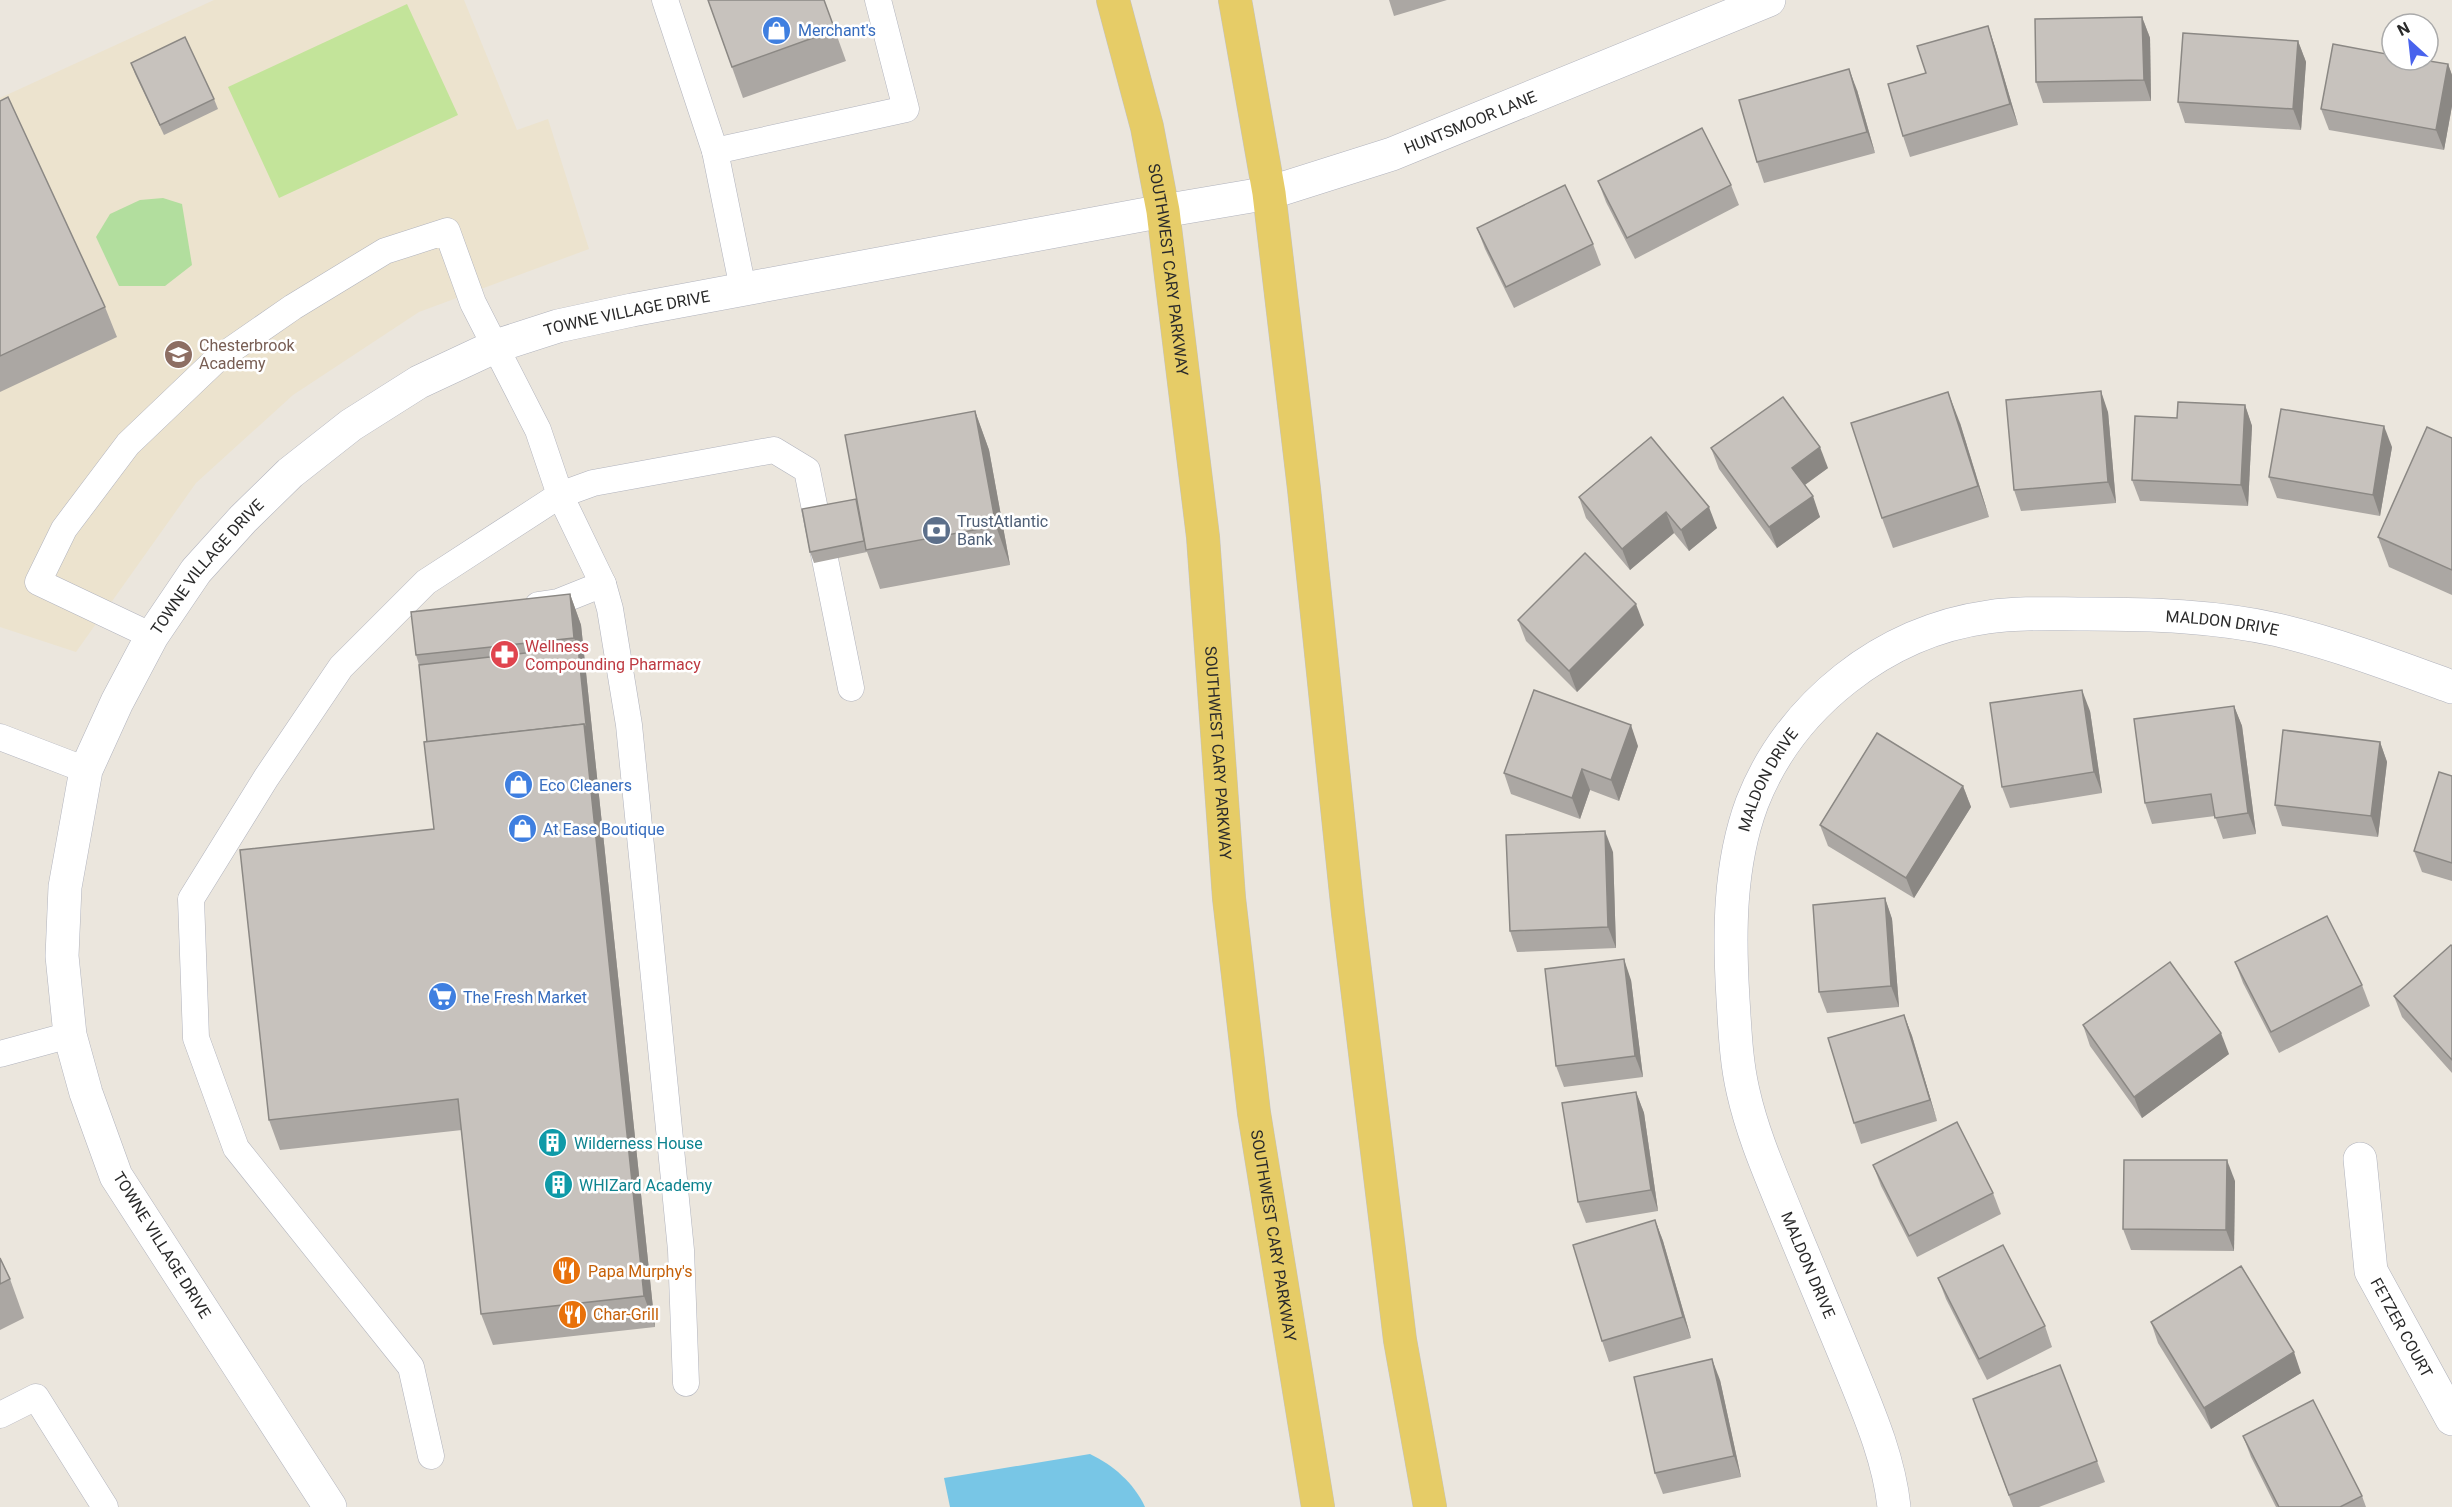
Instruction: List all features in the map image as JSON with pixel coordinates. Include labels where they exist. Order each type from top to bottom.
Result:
[{"type":"main road","name":"SOUTHWEST CARY PARKWAY","points":[[1113,0],[1147,127],[1163,211],[1203,537],[1229,898],[1252,1102],[1318,1507]]},
{"type":"main road","points":[[1235,0],[1269,193],[1304,489],[1348,914],[1398,1329],[1430,1507]]},
{"type":"street","name":"HUNTSMOOR LANE","points":[[1163,211],[1269,193],[1392,154],[1768,0]]},
{"type":"street","name":"TOWNE VILLAGE DRIVE","points":[[330,1507],[117,1176],[86,1093],[70,1035],[62,956],[65,888],[86,770],[117,702],[152,636],[196,572],[243,519],[290,473],[351,425],[419,382],[496,346],[558,326],[743,289],[1163,211]]},
{"type":"street","name":"MALDON DRIVE","points":[[1894,1507],[1887,1465],[1859,1388],[1758,1146],[1742,1089],[1736,1046],[1730,940],[1733,891],[1741,841],[1753,802],[1768,771],[1792,732],[1823,699],[1859,668],[1898,644],[1938,628],[1988,616],[2134,614],[2222,621],[2274,629],[2364,655],[2452,687]]},
{"type":"street","name":"FETZER COURT","points":[[2360,1160],[2371,1271],[2452,1419]]},
{"type":"lane","points":[[664,0],[715,151],[743,289]]},
{"type":"lane","points":[[715,151],[906,109],[878,0]]},
{"type":"lane","points":[[152,636],[38,582],[64,529],[128,444],[215,361],[293,307],[385,251],[447,231],[469,293],[538,430],[560,495],[603,584],[610,609],[631,746],[681,1250],[686,1383]]},
{"type":"lane","points":[[431,1456],[411,1367],[236,1148],[196,1038],[191,899],[266,778],[341,667],[426,582],[560,495],[593,483],[774,450],[807,470],[851,688]]},
{"type":"lane","points":[[511,609],[558,602],[603,584]]},
{"type":"lane","points":[[381,627],[417,622]]},
{"type":"lane","points":[[0,737],[86,770]]},
{"type":"lane","points":[[0,1054],[70,1035]]},
{"type":"lane","points":[[0,1415],[36,1397],[105,1507]]},
{"type":"shaded area","name":"Chesterbrook Academy","points":[[214,0],[464,0],[517,130],[548,119],[589,249],[419,312],[293,395],[196,483],[76,652],[0,627],[0,98]]},
{"type":"green space","points":[[407,4],[458,115],[279,198],[228,87]]},
{"type":"green space","points":[[163,198],[182,204],[192,265],[165,286],[119,286],[96,237],[110,214],[140,200]]},
{"type":"water","points":[[1090,1454],[1122,1476],[1135,1490],[1145,1507],[950,1507],[944,1478]]},
{"type":"building","name":"Merchant's","points":[[708,0],[824,0],[835,30],[732,67]]},
{"type":"building","points":[[2142,17],[2144,80],[2036,82],[2035,19]]},
{"type":"building","points":[[1988,26],[2010,104],[1903,136],[1888,84],[1926,73],[1917,46]]},
{"type":"building","points":[[2183,33],[2298,41],[2293,109],[2178,102]]},
{"type":"building","points":[[185,37],[214,99],[160,125],[131,63]]},
{"type":"building","points":[[2333,44],[2380,53],[2380,72],[2440,72],[2440,63],[2448,64],[2436,130],[2321,109]]},
{"type":"building","points":[[1849,69],[1867,132],[1757,162],[1739,100]]},
{"type":"building","points":[[8,97],[105,307],[0,356],[0,101]]},
{"type":"building","points":[[1702,128],[1731,185],[1627,238],[1598,181]]},
{"type":"building","points":[[1565,185],[1593,244],[1506,287],[1477,228]]},
{"type":"building","points":[[2101,391],[2108,482],[2014,490],[2006,400]]},
{"type":"building","points":[[1948,392],[1978,486],[1882,518],[1851,423]]},
{"type":"building","points":[[1783,397],[1820,447],[1792,468],[1813,496],[1769,527],[1711,448]]},
{"type":"building","points":[[2178,402],[2245,405],[2241,485],[2132,480],[2135,416],[2177,418]]},
{"type":"building","points":[[2281,409],[2384,426],[2373,495],[2269,477]]},
{"type":"building","name":"TrustAtlantic Bank","points":[[975,411],[996,526],[866,550],[845,435]]},
{"type":"building","points":[[2427,427],[2452,438],[2452,570],[2378,537]]},
{"type":"building","points":[[1651,437],[1709,507],[1681,530],[1666,512],[1622,549],[1579,497]]},
{"type":"building","points":[[856,499],[864,541],[810,552],[802,509]]},
{"type":"building","points":[[1585,553],[1636,604],[1569,671],[1518,620]]},
{"type":"building","points":[[570,594],[574,638],[416,655],[411,612]]},
{"type":"building","points":[[578,647],[587,734],[584,724],[427,742],[419,665]]},
{"type":"building","points":[[1534,690],[1631,725],[1611,780],[1582,769],[1572,798],[1504,773]]},
{"type":"building","points":[[2082,690],[2094,772],[2002,787],[1990,703]]},
{"type":"building","points":[[2234,706],[2248,813],[2215,818],[2211,794],[2145,803],[2134,719]]},
{"type":"building","name":"The Fresh Market","points":[[584,724],[644,1296],[481,1314],[458,1099],[269,1120],[240,850],[434,829],[424,742]]},
{"type":"building","points":[[2283,730],[2380,742],[2371,816],[2275,805]]},
{"type":"building","points":[[1877,733],[1963,786],[1906,878],[1820,825]]},
{"type":"building","points":[[2439,772],[2452,776],[2452,863],[2414,851]]},
{"type":"building","points":[[1605,831],[1608,927],[1510,931],[1506,835]]},
{"type":"building","points":[[1885,898],[1891,986],[1819,992],[1813,905]]},
{"type":"building","points":[[2327,916],[2362,985],[2271,1032],[2235,962]]},
{"type":"building","points":[[2452,946],[2452,1060],[2394,996]]},
{"type":"building","points":[[1624,959],[1635,1056],[1556,1066],[1545,969]]},
{"type":"building","points":[[2170,962],[2221,1033],[2134,1097],[2083,1025]]},
{"type":"building","points":[[1904,1015],[1930,1100],[1854,1123],[1828,1038]]},
{"type":"building","points":[[1636,1092],[1651,1190],[1578,1202],[1562,1103]]},
{"type":"building","points":[[1957,1122],[1993,1193],[1909,1236],[1873,1165]]},
{"type":"building","points":[[2124,1160],[2227,1160],[2226,1230],[2123,1229]]},
{"type":"building","points":[[1655,1220],[1683,1317],[1602,1341],[1573,1245]]},
{"type":"building","points":[[2003,1245],[2045,1326],[1979,1359],[1938,1278]]},
{"type":"building","points":[[0,1258],[10,1279],[0,1284]]},
{"type":"building","points":[[2241,1266],[2294,1352],[2204,1408],[2151,1322]]},
{"type":"building","points":[[1712,1359],[1734,1456],[1655,1473],[1634,1377]]},
{"type":"building","points":[[2060,1365],[2097,1461],[2009,1495],[1973,1399]]},
{"type":"building","points":[[2313,1400],[2362,1496],[2340,1507],[2279,1507],[2243,1436]]},
{"type":"place","name":"Merchant's","points":[[777,30]]},
{"type":"place","name":"Chesterbrook Academy","points":[[178,354]]},
{"type":"place","name":"TrustAtlantic Bank","points":[[936,530]]},
{"type":"place","name":"Wellness Compounding Pharmacy","points":[[504,655]]},
{"type":"place","name":"Eco Cleaners","points":[[518,785]]},
{"type":"place","name":"At Ease Boutique","points":[[522,829]]},
{"type":"place","name":"The Fresh Market","points":[[442,997]]},
{"type":"place","name":"Wilderness House","points":[[553,1143]]},
{"type":"place","name":"WHIZard Academy","points":[[558,1185]]},
{"type":"place","name":"Papa Murphy's","points":[[567,1271]]},
{"type":"place","name":"Char-Grill","points":[[572,1314]]}]
